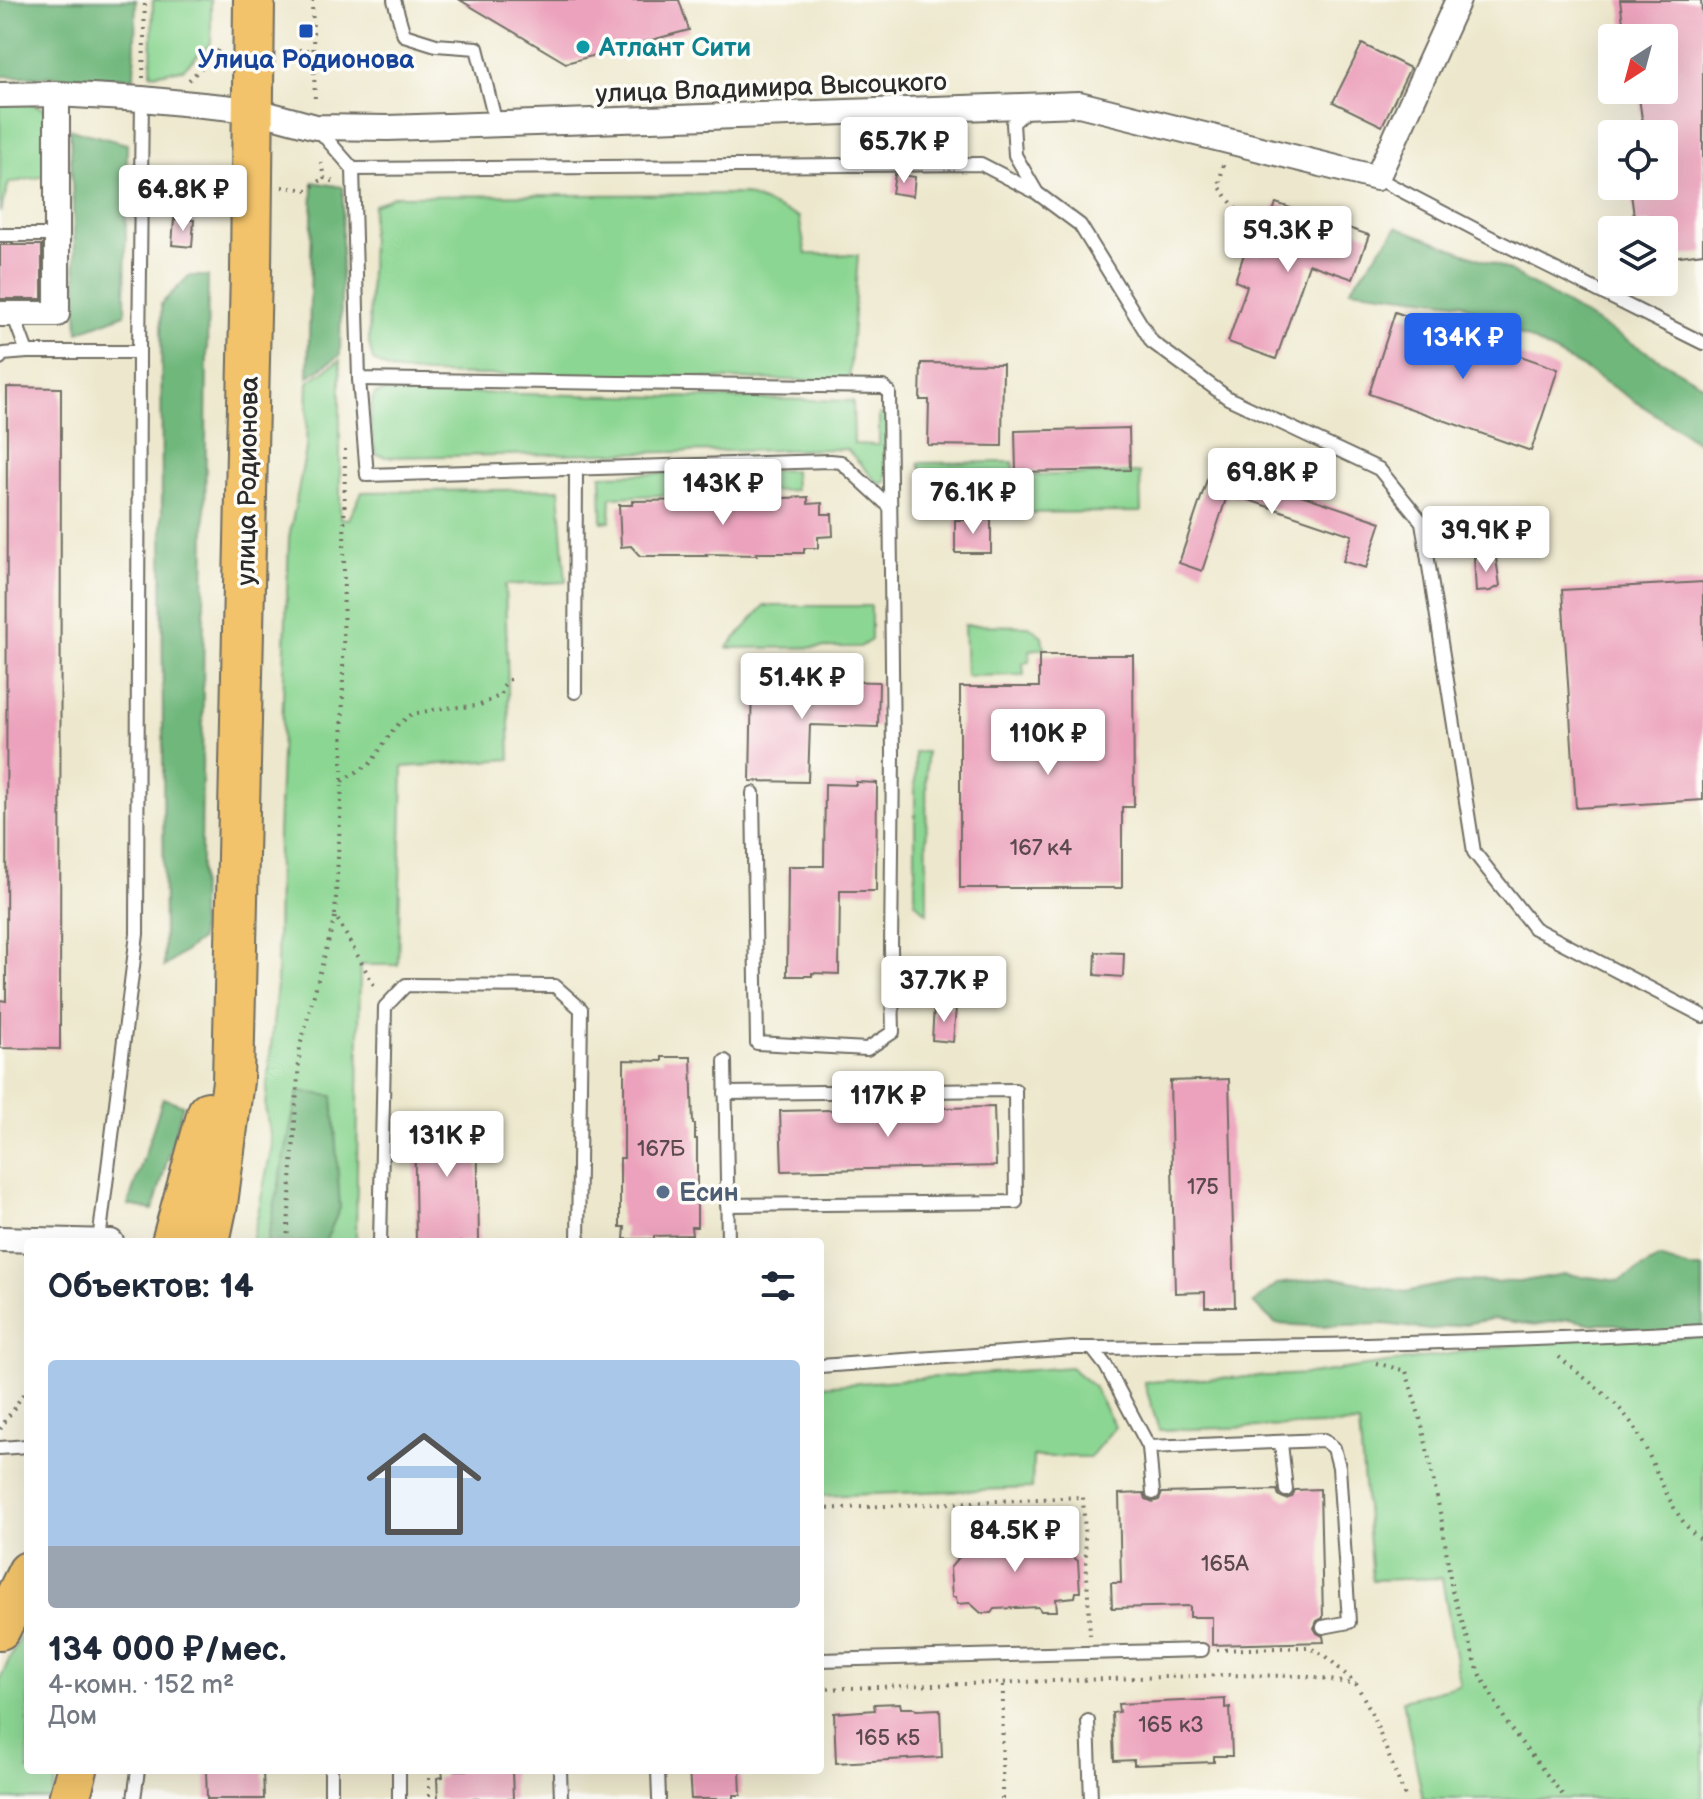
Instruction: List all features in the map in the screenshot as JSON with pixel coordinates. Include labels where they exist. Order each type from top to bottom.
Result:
[{"type":"main road","name":"улица Родионова","points":[[210,1238],[233,1081],[251,286],[254,0]]},
{"type":"main road","name":"улица Родионова","points":[[173,1238],[207,1113],[237,963]]},
{"type":"main road","points":[[69,1799],[76,1774]]},
{"type":"street","points":[[1377,178],[1458,0]]},
{"type":"street","name":"улица Владимира Высоцкого","points":[[0,95],[57,94],[142,99],[253,110],[316,127],[388,128],[1079,104],[1377,178]]},
{"type":"street","points":[[6,314],[57,314],[57,94]]},
{"type":"street","points":[[0,1239],[24,1239]]},
{"type":"lane","points":[[394,0],[404,35],[436,45],[477,48],[496,124]]},
{"type":"lane","points":[[105,1238],[137,934],[142,99]]},
{"type":"lane","points":[[1032,105],[1013,123],[1015,155],[1037,193]]},
{"type":"lane","points":[[860,111],[860,165]]},
{"type":"lane","points":[[316,127],[353,169],[359,379],[367,475],[830,461],[841,462],[890,507]]},
{"type":"lane","points":[[353,169],[981,164],[1037,193],[1080,225],[1152,342],[1228,398],[1379,469],[1422,522],[1474,852],[1534,928],[1703,1016]]},
{"type":"lane","points":[[1377,178],[1703,343]]},
{"type":"lane","points":[[0,235],[57,235]]},
{"type":"lane","points":[[6,314],[27,352]]},
{"type":"lane","points":[[0,358],[3,354],[27,352],[139,352]]},
{"type":"lane","points":[[359,379],[883,387],[889,392],[893,1032],[867,1049],[757,1043],[753,793]]},
{"type":"lane","points":[[575,692],[576,469]]},
{"type":"lane","points":[[380,1238],[385,1007],[406,985],[555,986],[581,1009],[578,1238]]},
{"type":"lane","points":[[725,1061],[728,1238]]},
{"type":"lane","points":[[725,1093],[1015,1090],[1016,1202],[727,1205]]},
{"type":"lane","points":[[824,1366],[1074,1348],[1311,1346],[1703,1331]]},
{"type":"lane","points":[[1092,1348],[1106,1366],[1149,1447],[1153,1493]]},
{"type":"lane","points":[[1149,1447],[1324,1440],[1334,1448],[1339,1467],[1349,1622],[1323,1627]]},
{"type":"lane","points":[[1281,1443],[1286,1490]]},
{"type":"lane","points":[[0,1448],[24,1446]]},
{"type":"lane","points":[[824,1660],[1202,1650]]},
{"type":"lane","points":[[1088,1721],[1091,1799]]},
{"type":"lane","points":[[134,1799],[137,1774]]},
{"type":"lane","points":[[331,1774],[331,1799]]},
{"type":"lane","points":[[399,1774],[399,1799]]},
{"type":"lane","points":[[560,1774],[561,1799]]},
{"type":"lane","points":[[658,1774],[659,1799]]},
{"type":"path","points":[[142,99],[145,0]]},
{"type":"path","points":[[312,0],[316,127],[324,178],[347,186]]},
{"type":"path","points":[[1230,141],[1219,186],[1238,212]]},
{"type":"path","points":[[287,1238],[300,1046],[335,915],[342,781],[345,440]]},
{"type":"path","points":[[342,781],[371,763],[395,727],[412,714],[478,706],[501,695],[504,685],[512,677]]},
{"type":"path","points":[[335,915],[385,1007]]},
{"type":"path","points":[[1545,1338],[1545,1343],[1554,1352],[1608,1397],[1634,1426],[1669,1498],[1689,1529],[1703,1541]]},
{"type":"path","points":[[1366,1360],[1406,1371],[1422,1425],[1442,1522],[1452,1591],[1479,1673],[1510,1728],[1566,1799]]},
{"type":"path","points":[[0,1429],[24,1393]]},
{"type":"path","points":[[824,1509],[1083,1497],[1091,1653]]},
{"type":"path","points":[[1202,1650],[1308,1647],[1326,1656],[1356,1684],[1370,1709],[1406,1799]]},
{"type":"path","points":[[824,1689],[1224,1675],[1303,1676],[1356,1684]]},
{"type":"path","points":[[1002,1799],[1003,1682]]},
{"type":"path","points":[[429,1774],[429,1799]]},
{"type":"green space","points":[[0,0],[136,0],[134,78],[0,76]]},
{"type":"green space","points":[[153,0],[211,0],[211,43],[183,69],[151,74]]},
{"type":"green space","points":[[23,100],[47,110],[46,176],[9,183],[0,212],[0,101]]},
{"type":"green space","points":[[70,129],[127,144],[125,314],[78,332]]},
{"type":"green space","points":[[313,182],[343,187],[340,355],[308,377]]},
{"type":"green space","points":[[744,194],[799,217],[806,254],[858,255],[849,381],[426,374],[390,370],[373,360],[369,343],[371,222],[374,205],[393,196]]},
{"type":"green space","points":[[1397,227],[1506,269],[1703,385],[1703,445],[1585,369],[1462,303],[1350,289]]},
{"type":"green space","points":[[189,276],[208,276],[200,940],[164,967],[161,304]]},
{"type":"green space","points":[[340,360],[340,518],[349,519],[362,492],[559,489],[566,582],[505,585],[510,759],[403,767],[398,965],[360,965],[356,1238],[253,1238],[272,1146],[265,1107],[277,984],[278,836],[289,538],[306,449],[308,382]]},
{"type":"green space","points":[[385,391],[853,401],[854,444],[879,445],[879,414],[888,414],[886,482],[879,484],[847,449],[386,457],[377,455],[371,415],[375,394]]},
{"type":"green space","points":[[1013,462],[1015,476],[1140,473],[1141,512],[987,513],[982,474],[924,475],[918,463]]},
{"type":"green space","points":[[794,470],[795,490],[611,497],[610,521],[602,522],[601,475]]},
{"type":"green space","points":[[764,606],[871,606],[871,640],[860,647],[727,648]]},
{"type":"green space","points":[[964,625],[1029,626],[1042,636],[1044,648],[1030,650],[1029,662],[1023,663],[1024,675],[966,676]]},
{"type":"green space","points":[[915,752],[926,752],[927,913],[915,902]]},
{"type":"green space","points":[[298,1091],[333,1096],[340,1208],[327,1238],[268,1238]]},
{"type":"green space","points":[[163,1098],[183,1105],[153,1210],[128,1205]]},
{"type":"green space","points":[[1659,1258],[1689,1268],[1703,1268],[1703,1336],[1666,1338],[1616,1324],[1593,1324],[1569,1319],[1535,1325],[1493,1319],[1429,1330],[1385,1324],[1276,1324],[1253,1303],[1277,1284],[1332,1277],[1405,1292],[1458,1281],[1519,1282],[1564,1274],[1619,1281]]},
{"type":"green space","points":[[1610,1331],[1703,1334],[1703,1799],[1423,1799],[1403,1700],[1460,1685],[1442,1578],[1372,1580],[1359,1424],[1159,1430],[1144,1382],[1310,1374]]},
{"type":"green space","points":[[1070,1367],[1093,1386],[1115,1427],[1090,1457],[1033,1457],[1032,1488],[824,1496],[824,1386]]},
{"type":"green space","points":[[24,1628],[24,1774],[58,1774],[51,1799],[0,1799],[0,1679]]},
{"type":"building","name":"Атлант Сити","points":[[460,0],[679,0],[689,30],[566,63]]},
{"type":"building","points":[[1620,0],[1701,0],[1703,253],[1678,256],[1678,216],[1634,216],[1632,200],[1678,200],[1678,120],[1642,120],[1640,104],[1678,104],[1678,24],[1623,24]]},
{"type":"building","points":[[1362,44],[1410,68],[1382,126],[1333,102]]},
{"type":"building","points":[[895,174],[915,177],[913,196],[892,193]]},
{"type":"building","points":[[1276,203],[1369,235],[1353,279],[1309,264],[1276,359],[1228,342],[1247,286],[1235,281],[1245,251],[1258,255]]},
{"type":"building","points":[[174,219],[194,220],[192,247],[172,245]]},
{"type":"building","points":[[0,245],[42,245],[42,299],[0,299]]},
{"type":"building","points":[[1395,312],[1558,369],[1531,451],[1369,394]]},
{"type":"building","points":[[921,363],[1003,364],[1002,446],[928,445],[929,400],[920,400]]},
{"type":"building","points":[[7,387],[61,388],[60,1049],[0,1048],[0,1000],[6,1001]]},
{"type":"building","points":[[1129,428],[1130,470],[1016,472],[1015,431]]},
{"type":"building","points":[[1212,465],[1381,522],[1366,568],[1343,561],[1352,535],[1228,493],[1202,571],[1179,563]]},
{"type":"building","points":[[808,497],[808,504],[822,503],[822,514],[832,514],[833,536],[818,537],[818,548],[804,548],[804,553],[640,556],[631,546],[621,547],[619,505],[632,505],[632,501]]},
{"type":"building","points":[[955,520],[991,520],[991,553],[955,553]]},
{"type":"building","points":[[1489,555],[1496,558],[1500,586],[1490,591],[1476,592],[1474,557]]},
{"type":"building","points":[[1703,582],[1703,800],[1576,808],[1562,590]]},
{"type":"building","points":[[1039,655],[1133,655],[1134,807],[1122,807],[1122,888],[960,888],[960,687],[1039,687]]},
{"type":"building","points":[[752,679],[879,682],[878,727],[810,725],[808,782],[750,781]]},
{"type":"building","points":[[856,782],[877,783],[876,891],[840,891],[839,974],[787,976],[788,866],[824,866],[825,784],[856,785]]},
{"type":"building","points":[[1096,952],[1124,953],[1123,977],[1095,975]]},
{"type":"building","points":[[934,1006],[956,1008],[953,1042],[932,1040]]},
{"type":"building","points":[[662,1057],[691,1057],[693,1124],[697,1139],[697,1227],[691,1227],[692,1235],[624,1238],[625,1227],[620,1227],[624,1060],[662,1061]]},
{"type":"building","points":[[1229,1079],[1235,1307],[1205,1307],[1205,1292],[1175,1293],[1170,1081]]},
{"type":"building","points":[[994,1107],[996,1166],[782,1171],[780,1111]]},
{"type":"building","points":[[477,1116],[479,1238],[416,1238],[414,1117]]},
{"type":"building","points":[[1320,1489],[1323,1618],[1317,1621],[1314,1628],[1323,1636],[1324,1642],[1212,1645],[1212,1617],[1190,1617],[1190,1606],[1112,1608],[1111,1583],[1121,1583],[1119,1494],[1144,1493],[1146,1499],[1153,1502],[1159,1500],[1162,1493],[1277,1490],[1279,1496],[1286,1499],[1292,1497],[1295,1490]]},
{"type":"building","points":[[1052,1535],[1055,1540],[1066,1538],[1067,1552],[1078,1561],[1080,1592],[1076,1592],[1075,1597],[1056,1599],[1057,1611],[1041,1611],[1038,1607],[994,1609],[991,1613],[981,1613],[970,1603],[957,1604],[956,1597],[952,1597],[950,1568],[961,1555],[960,1544],[984,1538],[990,1542],[1037,1540],[1040,1536]]},
{"type":"building","points":[[1225,1699],[1225,1708],[1230,1707],[1232,1756],[1214,1756],[1214,1762],[1134,1765],[1134,1760],[1114,1761],[1112,1713],[1119,1712],[1118,1704]]},
{"type":"building","points":[[900,1703],[901,1708],[940,1709],[942,1757],[836,1763],[834,1713],[875,1710],[874,1704]]},
{"type":"building","points":[[206,1774],[263,1774],[264,1799],[207,1799]]},
{"type":"building","points":[[443,1774],[512,1774],[513,1799],[438,1799],[437,1778],[443,1777]]},
{"type":"building","points":[[689,1774],[740,1774],[741,1795],[734,1795],[734,1799],[691,1799]]},
{"type":"place","name":"Улица Родионова","points":[[306,31]]},
{"type":"place","name":"Атлант Сити","points":[[583,47]]},
{"type":"place","name":"Есин","points":[[663,1192]]}]
